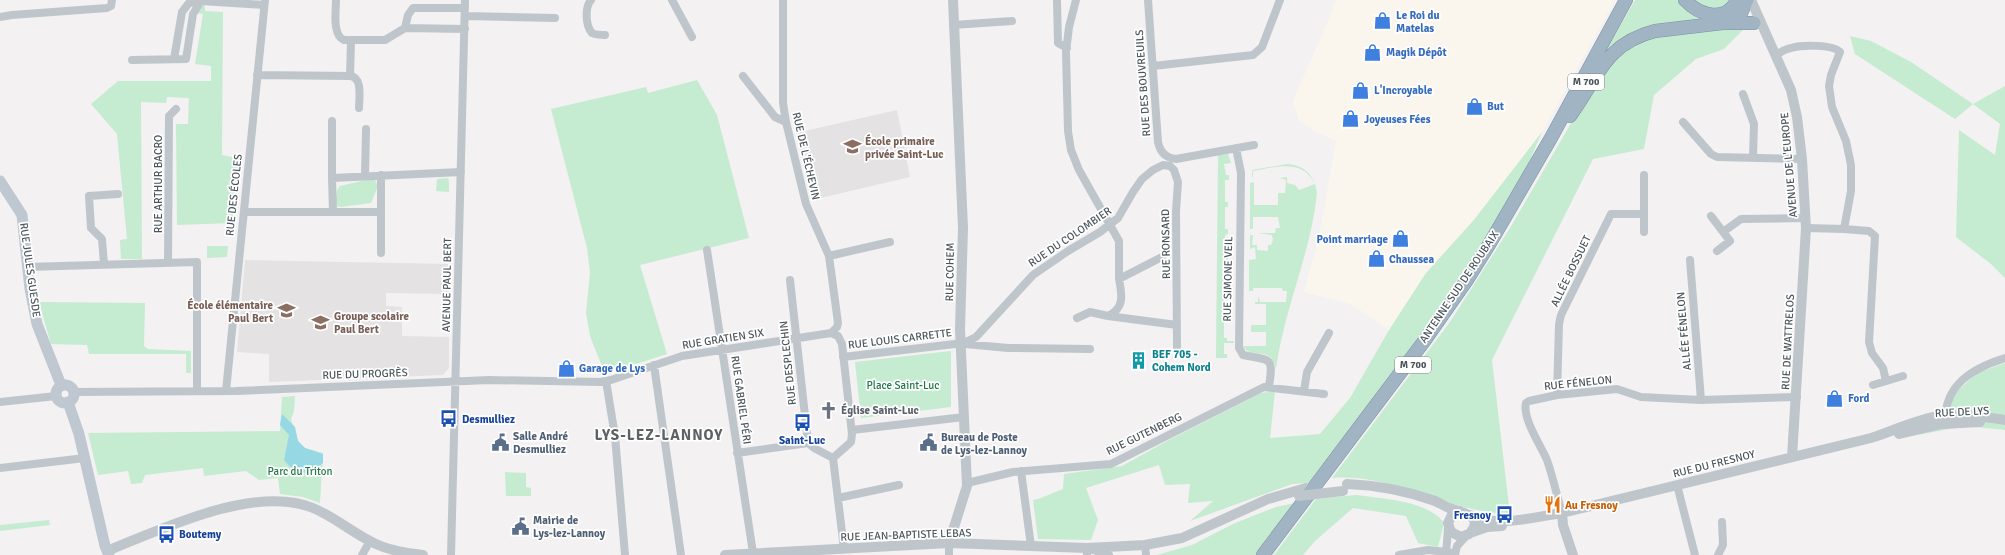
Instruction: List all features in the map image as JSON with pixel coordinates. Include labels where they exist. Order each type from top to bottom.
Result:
[{"type":"highway","points":[[1600,45],[1622,0]]},
{"type":"highway","name":"ANTENNE SUD DE ROUBAIX","points":[[1263,555],[1425,340],[1463,286],[1494,237],[1626,0]]},
{"type":"highway","name":"ANTENNE SUD DE ROUBAIX","points":[[1269,555],[1437,332],[1462,296],[1518,206],[1632,0]]},
{"type":"highway","points":[[1685,0],[1700,13],[1712,15],[1728,11],[1745,1]]},
{"type":"highway","points":[[1726,23],[1738,17],[1745,1]]},
{"type":"highway","points":[[1561,129],[1580,102],[1602,64],[1623,44],[1645,33],[1655,31],[1726,23],[1754,23]]},
{"type":"main road","name":"RUE JULES GUESDE","points":[[0,181],[21,213],[37,324],[61,385]]},
{"type":"main road","points":[[71,397],[61,402],[56,396],[56,390],[61,385],[69,385],[107,554]]},
{"type":"street","points":[[0,17],[12,14],[107,8],[111,6],[112,0]]},
{"type":"street","points":[[336,0],[336,32],[340,39],[350,41],[385,40],[405,28],[465,29]]},
{"type":"street","points":[[591,0],[586,11],[590,28],[596,34],[605,35]]},
{"type":"street","points":[[672,0],[692,37]]},
{"type":"street","name":"RUE DE L'ÉCHEVIN","points":[[783,0],[783,103],[786,122],[806,204],[829,256],[838,323],[837,328],[831,333]]},
{"type":"street","name":"RUE COHEM","points":[[949,543],[965,494],[966,483],[961,343],[963,228],[953,0]]},
{"type":"street","points":[[1057,0],[1058,43],[1066,48]]},
{"type":"street","points":[[1076,0],[1070,22],[1066,48],[1068,131],[1072,150],[1086,184],[1111,224],[1120,246],[1119,279],[1122,301],[1117,310],[1108,316]]},
{"type":"street","name":"RUE DES BOUVREUILS","points":[[1148,0],[1159,147],[1171,162]]},
{"type":"street","points":[[1153,66],[1253,55],[1262,47],[1280,0]]},
{"type":"street","points":[[174,59],[184,9],[189,3],[201,1],[264,3]]},
{"type":"street","points":[[132,60],[186,59],[194,10],[201,1]]},
{"type":"street","name":"AVENUE DE L'EUROPE","points":[[1745,1],[1754,23],[1776,55]]},
{"type":"street","name":"AVENUE DE L'EUROPE","points":[[1745,1],[1776,55],[1792,90],[1802,159],[1806,223]]},
{"type":"street","name":"RUE DES ÉCOLES","points":[[226,391],[264,3]]},
{"type":"street","points":[[405,28],[408,15],[413,8],[465,8],[555,18]]},
{"type":"street","name":"AVENUE PAUL BERT","points":[[451,555],[465,8]]},
{"type":"street","points":[[953,25],[1012,21]]},
{"type":"street","points":[[350,41],[350,76]]},
{"type":"street","points":[[1776,55],[1792,48],[1801,47],[1830,47],[1840,52],[1831,75],[1829,86],[1832,107],[1846,141],[1851,164],[1851,191],[1844,229]]},
{"type":"street","points":[[257,76],[350,76],[359,81],[359,108]]},
{"type":"street","points":[[743,76],[775,117],[786,122]]},
{"type":"street","points":[[1744,94],[1754,124],[1753,158]]},
{"type":"street","name":"RUE ARTHUR BACRO","points":[[168,262],[169,116],[176,109]]},
{"type":"street","points":[[332,122],[333,212]]},
{"type":"street","points":[[1682,122],[1714,156],[1721,158],[1802,159]]},
{"type":"street","points":[[365,176],[366,129]]},
{"type":"street","name":"RUE DU COLOMBIER","points":[[961,343],[976,337],[1038,271],[1111,224],[1122,214],[1133,192],[1142,179],[1159,166],[1183,158],[1254,145]]},
{"type":"street","name":"RUE SIMONE VEIL","points":[[1236,148],[1241,173],[1239,348],[1243,354],[1262,357],[1270,363],[1272,367],[1269,386]]},
{"type":"street","name":"RUE RONSARD","points":[[1171,162],[1178,182],[1176,211],[1176,347]]},
{"type":"street","points":[[332,178],[461,172]]},
{"type":"street","points":[[1644,175],[1644,232]]},
{"type":"street","points":[[381,176],[381,253]]},
{"type":"street","points":[[104,264],[102,239],[91,228],[89,196],[118,194]]},
{"type":"street","points":[[244,212],[381,212]]},
{"type":"street","name":"ALLÉE BOSSUET","points":[[1558,395],[1559,324],[1561,315],[1611,214],[1644,214]]},
{"type":"street","points":[[1711,216],[1730,240],[1717,251]]},
{"type":"street","points":[[1723,232],[1742,220],[1806,223],[1869,231],[1875,236],[1869,342],[1872,353],[1883,368],[1886,381]]},
{"type":"street","name":"RUE DE WATTRELOS","points":[[1792,457],[1797,397],[1806,223]]},
{"type":"street","points":[[829,256],[890,242]]},
{"type":"street","name":"RUE GABRIEL PÉRI","points":[[707,250],[753,553]]},
{"type":"street","name":"RUE RONSARD","points":[[1119,279],[1162,257]]},
{"type":"street","name":"ALLÉE FÉNELON","points":[[1690,260],[1701,400]]},
{"type":"street","points":[[28,267],[197,262],[197,391]]},
{"type":"street","name":"RUE DESPLECHIN","points":[[790,280],[808,442]]},
{"type":"street","points":[[1077,318],[1090,312],[1108,316],[1177,325]]},
{"type":"street","points":[[796,338],[831,333],[838,336],[840,340],[852,430],[850,442],[833,458]]},
{"type":"street","points":[[1304,391],[1308,372],[1328,333]]},
{"type":"street","name":"RUE GRATIEN SIX","points":[[654,365],[682,356],[796,338]]},
{"type":"street","points":[[961,343],[1008,348],[1090,349]]},
{"type":"street","name":"RUE LOUIS CARRETTE","points":[[843,357],[961,343]]},
{"type":"street","points":[[1945,419],[1948,398],[1963,380],[1985,365],[2005,358]]},
{"type":"street","points":[[654,365],[681,555]]},
{"type":"street","name":"RUE DU PROGRÈS","points":[[71,397],[500,380],[606,381],[654,365]]},
{"type":"street","points":[[1873,385],[1903,376]]},
{"type":"street","points":[[606,381],[615,436],[625,555]]},
{"type":"street","name":"RUE GUTENBERG","points":[[966,483],[1021,471],[1110,464],[1254,390],[1269,386],[1324,394]]},
{"type":"street","name":"RUE FÉNELON","points":[[1562,513],[1548,465],[1535,437],[1525,406],[1526,403],[1532,399],[1617,389],[1641,397],[1701,400],[1797,397]]},
{"type":"street","points":[[0,402],[56,396]]},
{"type":"street","name":"RUE DE LYS","points":[[1945,419],[1958,414],[2005,420]]},
{"type":"street","points":[[852,430],[964,417]]},
{"type":"street","name":"RUE DE LYS","points":[[1896,432],[1917,421],[1945,419],[2005,423]]},
{"type":"street","name":"RUE DU FRESNOY","points":[[1470,515],[1486,520],[1519,520],[1562,513],[1896,432]]},
{"type":"street","points":[[738,453],[808,442],[814,448],[833,458]]},
{"type":"street","points":[[0,468],[85,458]]},
{"type":"street","points":[[833,458],[838,498],[840,551]]},
{"type":"street","points":[[1021,471],[1031,546]]},
{"type":"street","points":[[838,498],[898,485]]},
{"type":"street","name":"RUE JEAN-BAPTISTE LEBAS","points":[[1087,552],[1146,551],[1191,542],[1263,507],[1302,492],[1322,492],[1345,488],[1375,486],[1398,490],[1460,511]]},
{"type":"street","points":[[1677,486],[1695,555]]},
{"type":"street","name":"RUE JEAN-BAPTISTE LEBAS","points":[[1345,488],[1385,494],[1433,507],[1440,511],[1448,526]]},
{"type":"street","points":[[107,554],[209,511],[268,502],[291,502],[310,507],[370,541],[392,550],[423,555]]},
{"type":"street","points":[[1399,555],[1424,550],[1446,553],[1455,554],[1459,544],[1474,524],[1470,515],[1460,511],[1452,514],[1448,526],[1446,553]]},
{"type":"street","points":[[1562,513],[1563,525],[1573,555]]},
{"type":"street","name":"RUE DU FRESNOY","points":[[1468,534],[1487,527],[1542,522],[1562,513]]},
{"type":"street","points":[[1718,555],[1723,545],[1722,522]]},
{"type":"street","points":[[1448,526],[1455,536],[1468,534]]},
{"type":"street","points":[[362,555],[370,541]]},
{"type":"street","points":[[949,543],[949,555]]},
{"type":"street","name":"RUE JEAN-BAPTISTE LEBAS","points":[[725,555],[840,551],[949,543],[1031,546],[1108,555]]},
{"type":"shaded area","points":[[1336,0],[1615,0],[1542,132],[1473,221],[1426,273],[1389,330],[1351,304],[1304,292],[1318,241],[1336,141],[1314,131],[1299,120],[1293,101]]},
{"type":"shaded area","name":"École primaire privée Saint-Luc","points":[[897,110],[910,177],[812,200],[796,133]]},
{"type":"shaded area","name":"Groupe scolaire Paul Bert","points":[[245,260],[448,264],[448,294],[386,293],[386,306],[402,307],[402,336],[449,337],[449,368],[443,375],[269,382],[269,354],[237,352]]},
{"type":"green space","points":[[1635,0],[1680,0],[1711,20],[1637,32],[1625,36],[1609,51],[1607,49]]},
{"type":"green space","points":[[1692,0],[1730,0],[1726,7],[1710,10]]},
{"type":"green space","points":[[205,5],[205,11],[223,12],[222,155],[242,159],[232,223],[177,225],[176,124],[188,124],[189,98],[167,97],[166,103],[141,102],[142,259],[121,259],[120,240],[127,239],[117,134],[91,104],[118,81],[211,81],[211,66],[195,64],[203,14],[197,13],[201,6]]},
{"type":"green space","points":[[1746,27],[1724,49],[1696,59],[1654,95],[1644,149],[1593,159],[1492,360],[1510,515],[1464,507],[1399,487],[1366,479],[1332,478],[1450,322],[1510,228],[1570,125],[1608,65],[1640,40],[1678,33]]},
{"type":"green space","points":[[1850,36],[1871,41],[1911,62],[1973,104],[1955,119],[1855,54]]},
{"type":"green space","points":[[697,80],[717,115],[749,238],[640,265],[667,354],[605,374],[590,336],[586,313],[590,273],[587,248],[551,109],[646,87],[648,93]]},
{"type":"green space","points":[[2005,86],[2005,278],[1991,264],[1956,237],[1959,130],[1995,155],[2000,124],[1973,104]]},
{"type":"green space","points":[[1542,132],[1513,196],[1467,271],[1416,343],[1308,483],[1292,484],[1190,521],[1213,501],[1188,503],[1190,484],[1165,485],[1159,465],[1086,488],[1098,520],[1091,540],[1038,539],[1033,500],[1063,489],[1064,474],[1122,466],[1167,441],[1261,393],[1275,391],[1270,438],[1320,434],[1350,398],[1389,330],[1426,273],[1473,221]]},
{"type":"green space","points":[[1228,154],[1231,163],[1224,164],[1226,175],[1229,175],[1229,180],[1225,180],[1225,202],[1228,202],[1228,207],[1225,207],[1225,229],[1228,229],[1228,234],[1225,235],[1225,256],[1228,257],[1228,262],[1225,262],[1224,283],[1228,284],[1228,289],[1224,289],[1224,311],[1227,311],[1227,316],[1224,316],[1224,338],[1227,338],[1227,341],[1234,341],[1234,343],[1224,343],[1224,354],[1227,354],[1227,358],[1216,358],[1218,155]]},
{"type":"green space","points":[[1287,164],[1299,166],[1308,172],[1315,184],[1310,176],[1303,170],[1288,166],[1279,166],[1253,171],[1252,177],[1252,170]]},
{"type":"green space","points":[[1287,177],[1287,183],[1295,185],[1299,190],[1315,184],[1317,193],[1314,215],[1304,259],[1285,325],[1276,369],[1270,357],[1265,354],[1250,352],[1243,346],[1266,346],[1266,332],[1251,332],[1251,325],[1266,325],[1266,304],[1255,304],[1255,302],[1258,302],[1258,296],[1260,302],[1286,302],[1287,291],[1283,291],[1282,288],[1253,288],[1253,291],[1249,291],[1249,260],[1256,259],[1255,247],[1250,249],[1250,235],[1253,235],[1252,245],[1257,245],[1257,250],[1268,251],[1268,245],[1271,245],[1273,240],[1272,235],[1258,233],[1275,233],[1276,228],[1280,228],[1278,217],[1253,217],[1253,229],[1250,229],[1250,183],[1254,182],[1254,205],[1278,205],[1278,193],[1285,193],[1286,180],[1280,178]]},
{"type":"green space","points":[[447,178],[449,180],[449,192],[436,191],[437,179]]},
{"type":"green space","points":[[370,179],[375,180],[378,186],[371,203],[341,207],[337,206],[336,195],[340,186]]},
{"type":"green space","points":[[207,246],[228,246],[227,257],[207,258]]},
{"type":"green space","points":[[39,302],[145,303],[144,346],[148,349],[191,351],[191,373],[186,373],[186,354],[89,354],[87,345],[51,344]]},
{"type":"green space","name":"Place Saint-Luc","points":[[951,351],[951,407],[861,418],[855,362]]},
{"type":"green space","points":[[2005,363],[2005,430],[1965,426],[1912,436],[1913,418],[1949,410],[1953,395],[1977,373]]},
{"type":"green space","name":"Parc du Triton","points":[[295,396],[294,411],[291,419],[298,441],[305,448],[323,453],[320,503],[303,497],[280,494],[278,478],[259,480],[246,471],[204,476],[203,468],[145,475],[142,483],[131,484],[128,471],[98,475],[88,433],[280,431],[282,397]]},
{"type":"green space","points":[[505,472],[526,473],[526,487],[531,488],[531,496],[506,496]]},
{"type":"green space","points":[[1356,495],[1404,502],[1427,509],[1444,523],[1438,547],[1418,543],[1406,516],[1353,508],[1315,541],[1303,555],[1274,555],[1316,499]]},
{"type":"green space","points":[[1295,503],[1257,555],[1157,555],[1192,545],[1235,523],[1276,507]]},
{"type":"green space","points":[[49,520],[50,525],[0,531],[0,525]]},
{"type":"water","points":[[282,414],[295,427],[298,441],[305,448],[323,454],[323,463],[307,472],[298,472],[289,466],[284,460],[289,435],[280,425]]},
{"type":"place","name":"Le Roi du Matelas","points":[[1383,21]]},
{"type":"place","name":"Magik Dépôt","points":[[1373,52]]},
{"type":"place","name":"L'Incroyable","points":[[1361,90]]},
{"type":"place","name":"But","points":[[1474,106]]},
{"type":"place","name":"Joyeuses Fées","points":[[1351,119]]},
{"type":"place","name":"École primaire privée Saint-Luc","points":[[852,147]]},
{"type":"place","name":"Point marriage","points":[[1401,239]]},
{"type":"place","name":"Chaussea","points":[[1376,259]]},
{"type":"place","name":"École élémentaire Paul Bert","points":[[286,311]]},
{"type":"place","name":"Groupe scolaire Paul Bert","points":[[321,322]]},
{"type":"place","name":"BEF 705 - Cohem Nord","points":[[1139,360]]},
{"type":"place","name":"Garage de Lys","points":[[566,368]]},
{"type":"place","name":"Ford","points":[[1835,398]]},
{"type":"place","name":"Église Saint-Luc","points":[[828,410]]},
{"type":"place","name":"Desmulliez","points":[[449,419]]},
{"type":"place","name":"Saint-Luc","points":[[802,422]]},
{"type":"place","name":"Salle André Desmulliez","points":[[500,442]]},
{"type":"place","name":"Bureau de Poste de Lys-lez-Lannoy","points":[[928,443]]},
{"type":"place","name":"Au Fresnoy","points":[[1552,505]]},
{"type":"place","name":"Fresnoy","points":[[1504,515]]},
{"type":"place","name":"Mairie de Lys-lez-Lannoy","points":[[520,526]]},
{"type":"place","name":"Boutemy","points":[[166,534]]},
{"type":"district","name":"LYS-LEZ-LANNOY","points":[[659,435]]}]
